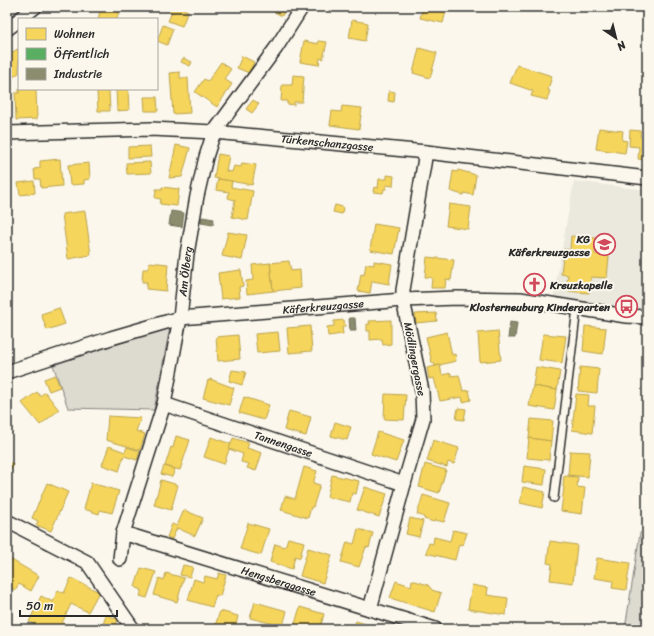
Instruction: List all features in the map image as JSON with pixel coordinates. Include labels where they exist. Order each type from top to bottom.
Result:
[{"type":"street","points":[[20,18],[35,7]]},
{"type":"street","name":"Am Ölberg","points":[[120,559],[123,533],[164,404],[180,318],[187,254],[197,196],[208,150],[214,132],[276,48],[302,7]]},
{"type":"street","points":[[7,29],[18,20]]},
{"type":"street","name":"Türkenschanzgasse","points":[[7,133],[151,129],[214,132],[426,152],[647,178]]},
{"type":"street","name":"Mödlingergasse","points":[[370,609],[423,419],[422,390],[403,300],[403,290],[426,152]]},
{"type":"street","name":"Käferkreuzgasse","points":[[7,372],[111,338],[180,318],[403,300],[457,298],[520,299],[626,316],[647,317]]},
{"type":"street","name":"Tannengasse","points":[[164,404],[404,484]]},
{"type":"street","points":[[7,521],[87,562],[133,629]]},
{"type":"street","name":"Hengsberggasse","points":[[123,533],[435,629]]},
{"type":"lane","points":[[554,498],[577,308]]},
{"type":"shaded area","name":"KG Käferkreuzgasse","points":[[574,181],[647,190],[647,309],[553,299]]},
{"type":"shaded area","points":[[170,327],[154,410],[68,408],[53,365]]},
{"type":"shaded area","points":[[647,532],[647,629],[625,629],[640,533]]},
{"type":"building: Wohnen","points":[[101,7],[120,7],[117,18],[98,18]]},
{"type":"building: Wohnen","points":[[167,7],[179,7],[188,11],[182,26],[168,21],[172,12],[166,10]]},
{"type":"building: Wohnen","points":[[265,7],[286,7],[282,16]]},
{"type":"building: Wohnen","points":[[423,7],[447,7],[443,23],[420,18]]},
{"type":"building: Wohnen","points":[[352,20],[368,23],[365,41],[349,38]]},
{"type":"building: Wohnen","points":[[163,25],[173,29],[167,45],[158,41]]},
{"type":"building: Wohnen","points":[[304,41],[318,44],[318,41],[327,42],[323,59],[320,58],[319,65],[300,62]]},
{"type":"building: Wohnen","points":[[419,48],[437,53],[430,78],[413,73]]},
{"type":"building: Wohnen","points":[[17,49],[18,74],[13,77],[11,75],[7,78],[7,57]]},
{"type":"building: Wohnen","points":[[242,56],[254,62],[249,73],[237,68]]},
{"type":"building: Wohnen","points":[[183,58],[192,62],[190,66],[181,62]]},
{"type":"building: Wohnen","points":[[221,62],[231,69],[224,79],[232,84],[217,107],[195,92],[204,79],[208,81]]},
{"type":"building: Wohnen","points":[[517,65],[552,76],[547,100],[531,96],[533,91],[510,83]]},
{"type":"building: Wohnen","points":[[180,72],[180,78],[188,78],[190,113],[173,114],[170,73]]},
{"type":"building: Wohnen","points":[[293,75],[304,76],[302,102],[294,102],[294,105],[287,104],[287,101],[281,101],[282,85],[292,85]]},
{"type":"building: Wohnen","points":[[19,90],[36,90],[37,119],[16,120],[15,93],[19,93]]},
{"type":"building: Wohnen","points":[[116,90],[128,90],[129,110],[117,111]]},
{"type":"building: Wohnen","points":[[97,91],[109,91],[110,111],[98,111]]},
{"type":"building: Wohnen","points":[[389,91],[395,92],[394,102],[388,101]]},
{"type":"building: Wohnen","points":[[144,97],[157,97],[158,111],[145,111]]},
{"type":"building: Wohnen","points":[[253,100],[259,104],[252,113],[246,109]]},
{"type":"building: Wohnen","points":[[342,106],[362,108],[359,129],[330,125],[332,111],[341,112]]},
{"type":"building: Wohnen","points":[[599,128],[623,131],[622,140],[627,141],[625,153],[596,149]]},
{"type":"building: Wohnen","points":[[630,130],[641,131],[640,137],[647,138],[647,160],[638,159],[639,147],[629,146]]},
{"type":"building: Wohnen","points":[[176,145],[190,148],[182,177],[169,178]]},
{"type":"building: Wohnen","points":[[150,146],[151,157],[128,158],[128,147]]},
{"type":"building: Wohnen","points":[[218,154],[229,156],[226,171],[232,172],[234,166],[241,167],[242,163],[256,165],[252,185],[214,178]]},
{"type":"building: Wohnen","points":[[60,159],[62,186],[41,188],[40,179],[35,179],[34,169],[40,168],[40,161]]},
{"type":"building: Wohnen","points":[[150,162],[151,173],[127,174],[126,163]]},
{"type":"building: Wohnen","points":[[89,163],[90,179],[84,180],[84,184],[70,185],[68,165]]},
{"type":"building: Wohnen","points":[[458,170],[476,175],[473,195],[464,193],[463,195],[450,191],[453,171],[457,172]]},
{"type":"building: Wohnen","points":[[387,175],[394,176],[393,186],[386,185],[386,189],[384,189],[383,193],[373,192],[374,187],[378,188],[379,179],[387,179]]},
{"type":"building: Wohnen","points":[[218,179],[232,181],[231,187],[253,191],[248,220],[232,217],[235,200],[228,198],[229,192],[216,190]]},
{"type":"building: Wohnen","points":[[34,181],[35,193],[20,195],[18,183]]},
{"type":"building: Wohnen","points":[[162,187],[179,189],[177,206],[160,204],[161,199],[155,198],[156,189],[162,189]]},
{"type":"building: Wohnen","points":[[449,204],[471,207],[468,229],[446,226]]},
{"type":"building: Wohnen","points":[[335,205],[343,207],[342,214],[333,212]]},
{"type":"building: Wohnen","points":[[85,211],[91,255],[68,259],[62,214]]},
{"type":"building: Wohnen","points":[[374,224],[399,228],[394,254],[370,250]]},
{"type":"building: Wohnen","points":[[228,232],[247,235],[242,260],[222,256]]},
{"type":"building: Wohnen","points":[[571,236],[596,238],[595,254],[609,256],[607,278],[591,277],[589,293],[566,291],[568,275],[561,274],[564,249],[570,250]]},
{"type":"building: Wohnen","points":[[427,257],[454,260],[451,280],[446,279],[445,288],[431,288],[432,278],[425,277]]},
{"type":"building: Wohnen","points":[[289,261],[291,271],[300,270],[301,288],[273,291],[270,263]]},
{"type":"building: Wohnen","points":[[374,261],[392,264],[389,284],[372,281],[370,293],[358,291],[361,274],[364,275],[366,264],[374,265]]},
{"type":"building: Wohnen","points":[[149,262],[168,264],[166,291],[146,289],[147,282],[142,282],[143,269],[148,269]]},
{"type":"building: Wohnen","points":[[270,263],[273,291],[247,294],[246,281],[253,280],[252,265]]},
{"type":"building: Wohnen","points":[[241,270],[243,286],[239,287],[240,297],[221,299],[218,273]]},
{"type":"building: Wohnen","points":[[59,308],[65,324],[47,330],[41,314]]},
{"type":"building: Wohnen","points":[[436,313],[437,321],[416,323],[415,314]]},
{"type":"building: Wohnen","points":[[344,320],[345,327],[342,327],[343,334],[328,336],[327,327],[334,326],[334,321]]},
{"type":"building: Wohnen","points":[[391,320],[391,344],[383,345],[382,339],[370,340],[370,331],[367,331],[367,324],[370,324],[369,321]]},
{"type":"building: Wohnen","points":[[310,326],[312,351],[289,353],[287,328]]},
{"type":"building: Wohnen","points":[[585,326],[606,328],[603,354],[583,351]]},
{"type":"building: Wohnen","points":[[498,331],[501,360],[480,362],[478,333]]},
{"type":"building: Wohnen","points":[[278,332],[280,351],[257,353],[255,334]]},
{"type":"building: Wohnen","points":[[447,332],[452,355],[455,354],[456,361],[435,366],[434,363],[432,363],[426,337]]},
{"type":"building: Wohnen","points":[[543,334],[566,336],[562,363],[539,360]]},
{"type":"building: Wohnen","points":[[238,335],[240,359],[218,361],[216,337]]},
{"type":"building: Wohnen","points":[[440,365],[442,375],[451,373],[451,376],[459,375],[463,391],[469,390],[471,400],[463,402],[462,397],[440,401],[434,378],[429,379],[427,368]]},
{"type":"building: Wohnen","points":[[536,367],[560,371],[557,390],[533,386]]},
{"type":"building: Wohnen","points":[[580,367],[599,369],[597,393],[578,391]]},
{"type":"building: Wohnen","points":[[232,370],[246,372],[242,385],[229,381]]},
{"type":"building: Wohnen","points":[[55,375],[60,387],[49,391],[44,379]]},
{"type":"building: Wohnen","points":[[210,379],[234,388],[229,405],[203,398],[208,380],[210,381]]},
{"type":"building: Wohnen","points":[[533,386],[557,390],[554,410],[529,406]]},
{"type":"building: Wohnen","points":[[37,392],[40,396],[45,392],[59,410],[40,425],[22,403]]},
{"type":"building: Wohnen","points":[[385,394],[406,395],[404,420],[384,419]]},
{"type":"building: Wohnen","points":[[576,394],[589,395],[588,406],[595,406],[592,433],[572,430]]},
{"type":"building: Wohnen","points":[[244,397],[269,405],[264,420],[239,413]]},
{"type":"building: Wohnen","points":[[458,408],[466,409],[464,420],[456,419]]},
{"type":"building: Wohnen","points":[[289,411],[311,417],[306,436],[284,430]]},
{"type":"building: Wohnen","points":[[108,416],[141,418],[136,431],[145,434],[140,450],[106,440]]},
{"type":"building: Wohnen","points":[[531,419],[553,421],[551,441],[529,438]]},
{"type":"building: Wohnen","points":[[335,422],[351,427],[347,440],[331,436]]},
{"type":"building: Wohnen","points":[[378,432],[404,440],[396,462],[371,454]]},
{"type":"building: Wohnen","points":[[176,436],[190,440],[180,470],[165,466],[171,447],[173,448]]},
{"type":"building: Wohnen","points":[[211,437],[231,444],[224,464],[204,457]]},
{"type":"building: Wohnen","points":[[233,438],[249,443],[247,448],[262,453],[256,471],[247,468],[249,464],[241,462],[243,454],[229,449]]},
{"type":"building: Wohnen","points":[[529,438],[551,441],[549,460],[527,458]]},
{"type":"building: Wohnen","points":[[433,440],[459,448],[454,464],[448,462],[447,467],[427,461]]},
{"type":"building: Wohnen","points":[[109,446],[125,452],[127,447],[140,451],[137,460],[124,456],[119,471],[102,465]]},
{"type":"building: Wohnen","points":[[570,451],[590,452],[588,477],[568,475]]},
{"type":"building: Wohnen","points":[[7,461],[13,464],[7,481]]},
{"type":"building: Wohnen","points":[[425,464],[446,470],[439,493],[419,487]]},
{"type":"building: Wohnen","points":[[164,466],[175,469],[172,477],[161,474]]},
{"type":"building: Wohnen","points":[[524,466],[546,469],[544,485],[522,482]]},
{"type":"building: Wohnen","points":[[304,467],[317,471],[313,483],[320,485],[308,518],[281,510],[285,496],[295,499]]},
{"type":"building: Wohnen","points":[[332,475],[359,481],[356,494],[352,493],[350,502],[327,497]]},
{"type":"building: Wohnen","points":[[564,476],[578,477],[577,487],[585,488],[582,514],[561,511]]},
{"type":"building: Wohnen","points":[[161,480],[178,485],[171,510],[154,505]]},
{"type":"building: Wohnen","points":[[47,483],[68,492],[51,531],[36,525],[38,521],[32,518]]},
{"type":"building: Wohnen","points":[[91,483],[119,491],[112,513],[100,510],[99,514],[84,509]]},
{"type":"building: Wohnen","points":[[365,487],[387,494],[379,517],[357,510]]},
{"type":"building: Wohnen","points":[[523,487],[545,492],[542,508],[520,503]]},
{"type":"building: Wohnen","points":[[423,495],[450,503],[444,522],[435,520],[434,522],[424,519],[424,517],[417,514]]},
{"type":"building: Wohnen","points":[[184,510],[203,518],[195,536],[177,528],[172,539],[167,537],[172,524],[177,526]]},
{"type":"building: Wohnen","points":[[410,518],[423,521],[419,537],[406,534]]},
{"type":"building: Wohnen","points":[[248,523],[269,529],[261,555],[240,549]]},
{"type":"building: Wohnen","points":[[358,529],[373,533],[369,548],[366,547],[359,567],[341,562],[347,542],[354,544]]},
{"type":"building: Wohnen","points":[[453,530],[467,533],[463,545],[459,544],[455,560],[426,553],[429,543],[433,544],[434,537],[450,541]]},
{"type":"building: Wohnen","points":[[288,538],[304,542],[300,558],[295,556],[292,569],[270,562],[275,544],[285,547]]},
{"type":"building: Wohnen","points":[[550,541],[577,545],[573,583],[550,580],[552,564],[547,563]]},
{"type":"building: Wohnen","points":[[308,548],[332,555],[323,583],[300,576]]},
{"type":"building: Wohnen","points":[[597,558],[630,563],[626,590],[612,588],[613,581],[594,578]]},
{"type":"building: Wohnen","points":[[10,559],[39,576],[31,591],[19,584],[15,590],[7,586],[7,564]]},
{"type":"building: Wohnen","points":[[183,565],[193,567],[190,577],[180,575]]},
{"type":"building: Wohnen","points":[[141,568],[156,572],[147,598],[140,596],[142,590],[135,587]]},
{"type":"building: Wohnen","points":[[166,573],[184,578],[177,602],[154,595],[159,578],[164,580]]},
{"type":"building: Wohnen","points":[[219,573],[226,575],[220,596],[216,595],[212,607],[188,600],[194,579],[203,582],[205,576],[217,579]]},
{"type":"building: Wohnen","points":[[71,578],[99,592],[88,612],[71,604],[62,623],[71,627],[69,629],[43,629],[29,622],[41,596],[53,602],[58,590],[64,593]]},
{"type":"building: Wohnen","points":[[412,580],[428,585],[432,590],[441,593],[435,612],[390,598],[396,581],[411,586]]},
{"type":"building: Wohnen","points":[[472,585],[488,588],[487,595],[508,598],[506,615],[468,609]]},
{"type":"building: Wohnen","points":[[255,602],[287,611],[282,629],[272,629],[274,624],[250,618]]},
{"type":"building: Wohnen","points":[[300,607],[324,614],[320,629],[299,629],[294,627]]},
{"type":"building: Wohnen","points":[[220,611],[238,616],[235,629],[214,629]]},
{"type":"building: Wohnen","points":[[106,615],[118,619],[115,629],[102,628]]},
{"type":"building: Wohnen","points":[[356,621],[375,627],[375,629],[353,629]]},
{"type":"building: Öffentlich","name":"Kreuzkapelle","points":[[537,280],[539,288],[533,289],[531,282]]},
{"type":"building: Industrie","points":[[171,211],[184,213],[182,227],[169,225]]},
{"type":"building: Industrie","points":[[202,217],[214,219],[213,225],[201,223]]},
{"type":"building: Industrie","points":[[349,318],[355,318],[356,331],[350,331]]},
{"type":"building: Industrie","points":[[510,322],[517,323],[515,338],[508,338]]},
{"type":"place","name":"KG Käferkreuzgasse","points":[[605,245]]},
{"type":"place","name":"Kreuzkapelle","points":[[535,285]]},
{"type":"place","name":"Klosterneuburg Kindergarten","points":[[626,307]]}]
